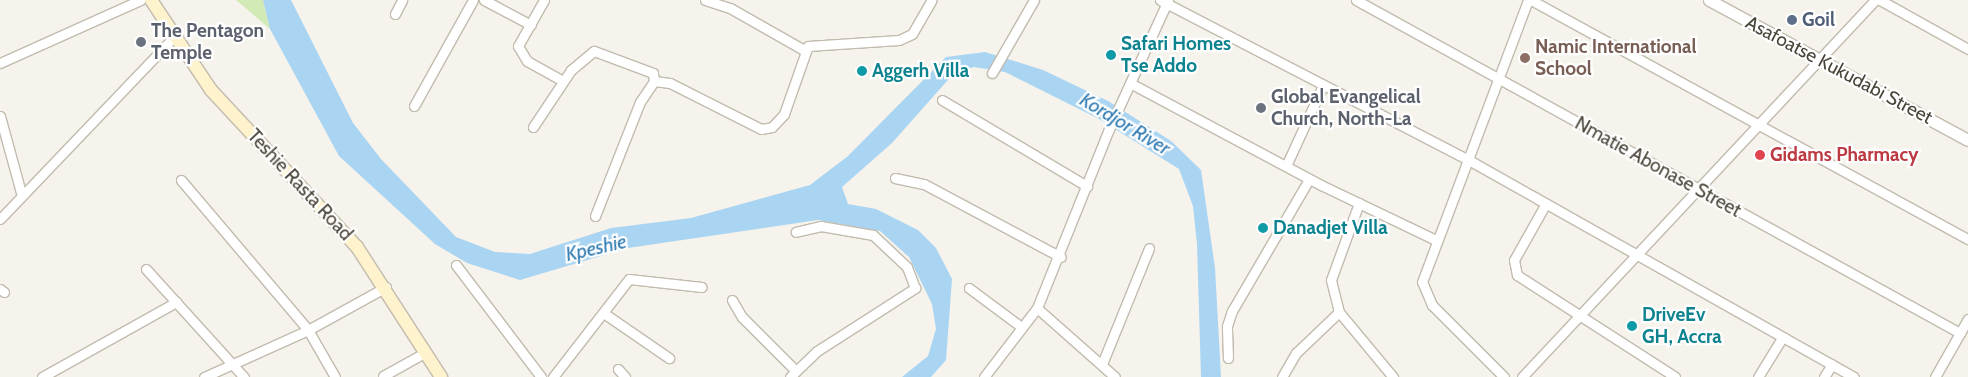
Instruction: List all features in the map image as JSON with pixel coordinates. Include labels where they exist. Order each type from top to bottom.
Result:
[{"type":"main road","name":"Teshie Rasta Road","points":[[151,0],[173,38],[211,90],[337,223],[386,287],[441,377]]},
{"type":"street","points":[[0,64],[140,0]]},
{"type":"street","points":[[395,14],[402,0]]},
{"type":"street","points":[[414,106],[473,0]]},
{"type":"street","points":[[484,0],[531,25]]},
{"type":"street","points":[[544,0],[531,25],[521,37],[520,53],[563,82]]},
{"type":"street","points":[[706,0],[730,8],[804,50]]},
{"type":"street","points":[[654,81],[670,83],[766,128],[784,114],[804,50],[812,45],[899,40],[912,34],[932,0]]},
{"type":"street","points":[[992,73],[1034,0]]},
{"type":"street","name":"Nmatie Abonase Street","points":[[1356,0],[1960,333]]},
{"type":"street","points":[[1504,377],[1426,298],[1422,282],[1467,159],[1530,0],[1761,122],[1968,239]]},
{"type":"street","name":"Asafoatse Kukudabi Street","points":[[1709,0],[1968,140]]},
{"type":"street","points":[[1522,377],[1582,317],[1701,190],[1818,59],[1875,0]]},
{"type":"street","points":[[1880,0],[1968,50]]},
{"type":"street","points":[[984,377],[1020,326],[1037,308],[1060,257],[1109,129],[1165,1],[1467,159],[1854,377]]},
{"type":"street","points":[[0,219],[21,193],[173,38]]},
{"type":"street","points":[[533,127],[563,82],[594,51],[653,73],[654,81],[640,102],[595,216]]},
{"type":"street","points":[[1130,83],[1309,179],[1436,240]]},
{"type":"street","points":[[1286,166],[1323,85]]},
{"type":"street","points":[[942,100],[983,128],[1087,186]]},
{"type":"street","points":[[0,116],[21,193]]},
{"type":"street","points":[[895,178],[924,184],[1060,257]]},
{"type":"street","points":[[1228,358],[1227,326],[1232,311],[1309,179]]},
{"type":"street","points":[[181,180],[308,330],[335,377]]},
{"type":"street","points":[[1359,203],[1331,280],[1339,312],[1393,377]]},
{"type":"street","points":[[1546,205],[1512,267],[1517,276],[1675,377]]},
{"type":"street","points":[[732,300],[742,317],[793,374],[817,351],[915,288],[907,267],[873,235],[821,226],[796,232]]},
{"type":"street","points":[[1102,364],[1149,248]]},
{"type":"street","points":[[456,265],[541,377]]},
{"type":"street","points":[[146,270],[235,362],[244,377]]},
{"type":"street","points":[[553,377],[605,314],[629,278],[702,286]]},
{"type":"street","points":[[204,377],[308,330],[386,287]]},
{"type":"street","points":[[969,288],[1020,326]]},
{"type":"street","points":[[42,377],[176,302]]},
{"type":"street","points":[[1037,308],[1115,377]]},
{"type":"street","points":[[1282,377],[1296,353],[1339,312]]},
{"type":"street","points":[[605,314],[669,358]]},
{"type":"street","points":[[1934,377],[1968,319]]},
{"type":"street","points":[[1758,377],[1782,338]]},
{"type":"street","points":[[383,376],[426,352]]},
{"type":"street","points":[[1824,377],[1832,364]]},
{"type":"street","points":[[618,369],[625,377]]},
{"type":"green space","points":[[236,0],[263,0],[270,29]]},
{"type":"water","points":[[263,0],[291,0],[353,123],[381,159],[456,237],[495,252],[530,254],[611,228],[691,218],[810,185],[848,156],[946,57],[985,52],[1043,70],[1108,101],[1171,141],[1201,170],[1215,268],[1221,377],[1201,377],[1197,244],[1193,206],[1179,169],[1099,119],[1005,72],[974,67],[955,72],[892,143],[842,187],[848,204],[876,209],[918,230],[936,248],[952,279],[946,360],[931,377],[902,377],[928,356],[936,329],[932,304],[909,257],[880,231],[818,220],[628,248],[520,280],[467,263],[435,244],[339,156],[270,29]]},
{"type":"place","name":"Goil","points":[[1792,20]]},
{"type":"place","name":"The Pentagon Temple","points":[[141,42]]},
{"type":"place","name":"Safari Homes Tse Addo","points":[[1111,55]]},
{"type":"place","name":"Namic International School","points":[[1525,58]]},
{"type":"place","name":"Aggerh Villa","points":[[862,71]]},
{"type":"place","name":"Global Evangelical Church, North-La","points":[[1261,108]]},
{"type":"place","name":"Gidams Pharmacy","points":[[1760,155]]},
{"type":"place","name":"Danadjet Villa","points":[[1263,228]]},
{"type":"place","name":"DriveEv GH, Accra","points":[[1632,326]]},
{"type":"water label","name":"Kordjor River","points":[[1125,124]]},
{"type":"water label","name":"Kpeshie","points":[[596,248]]}]
